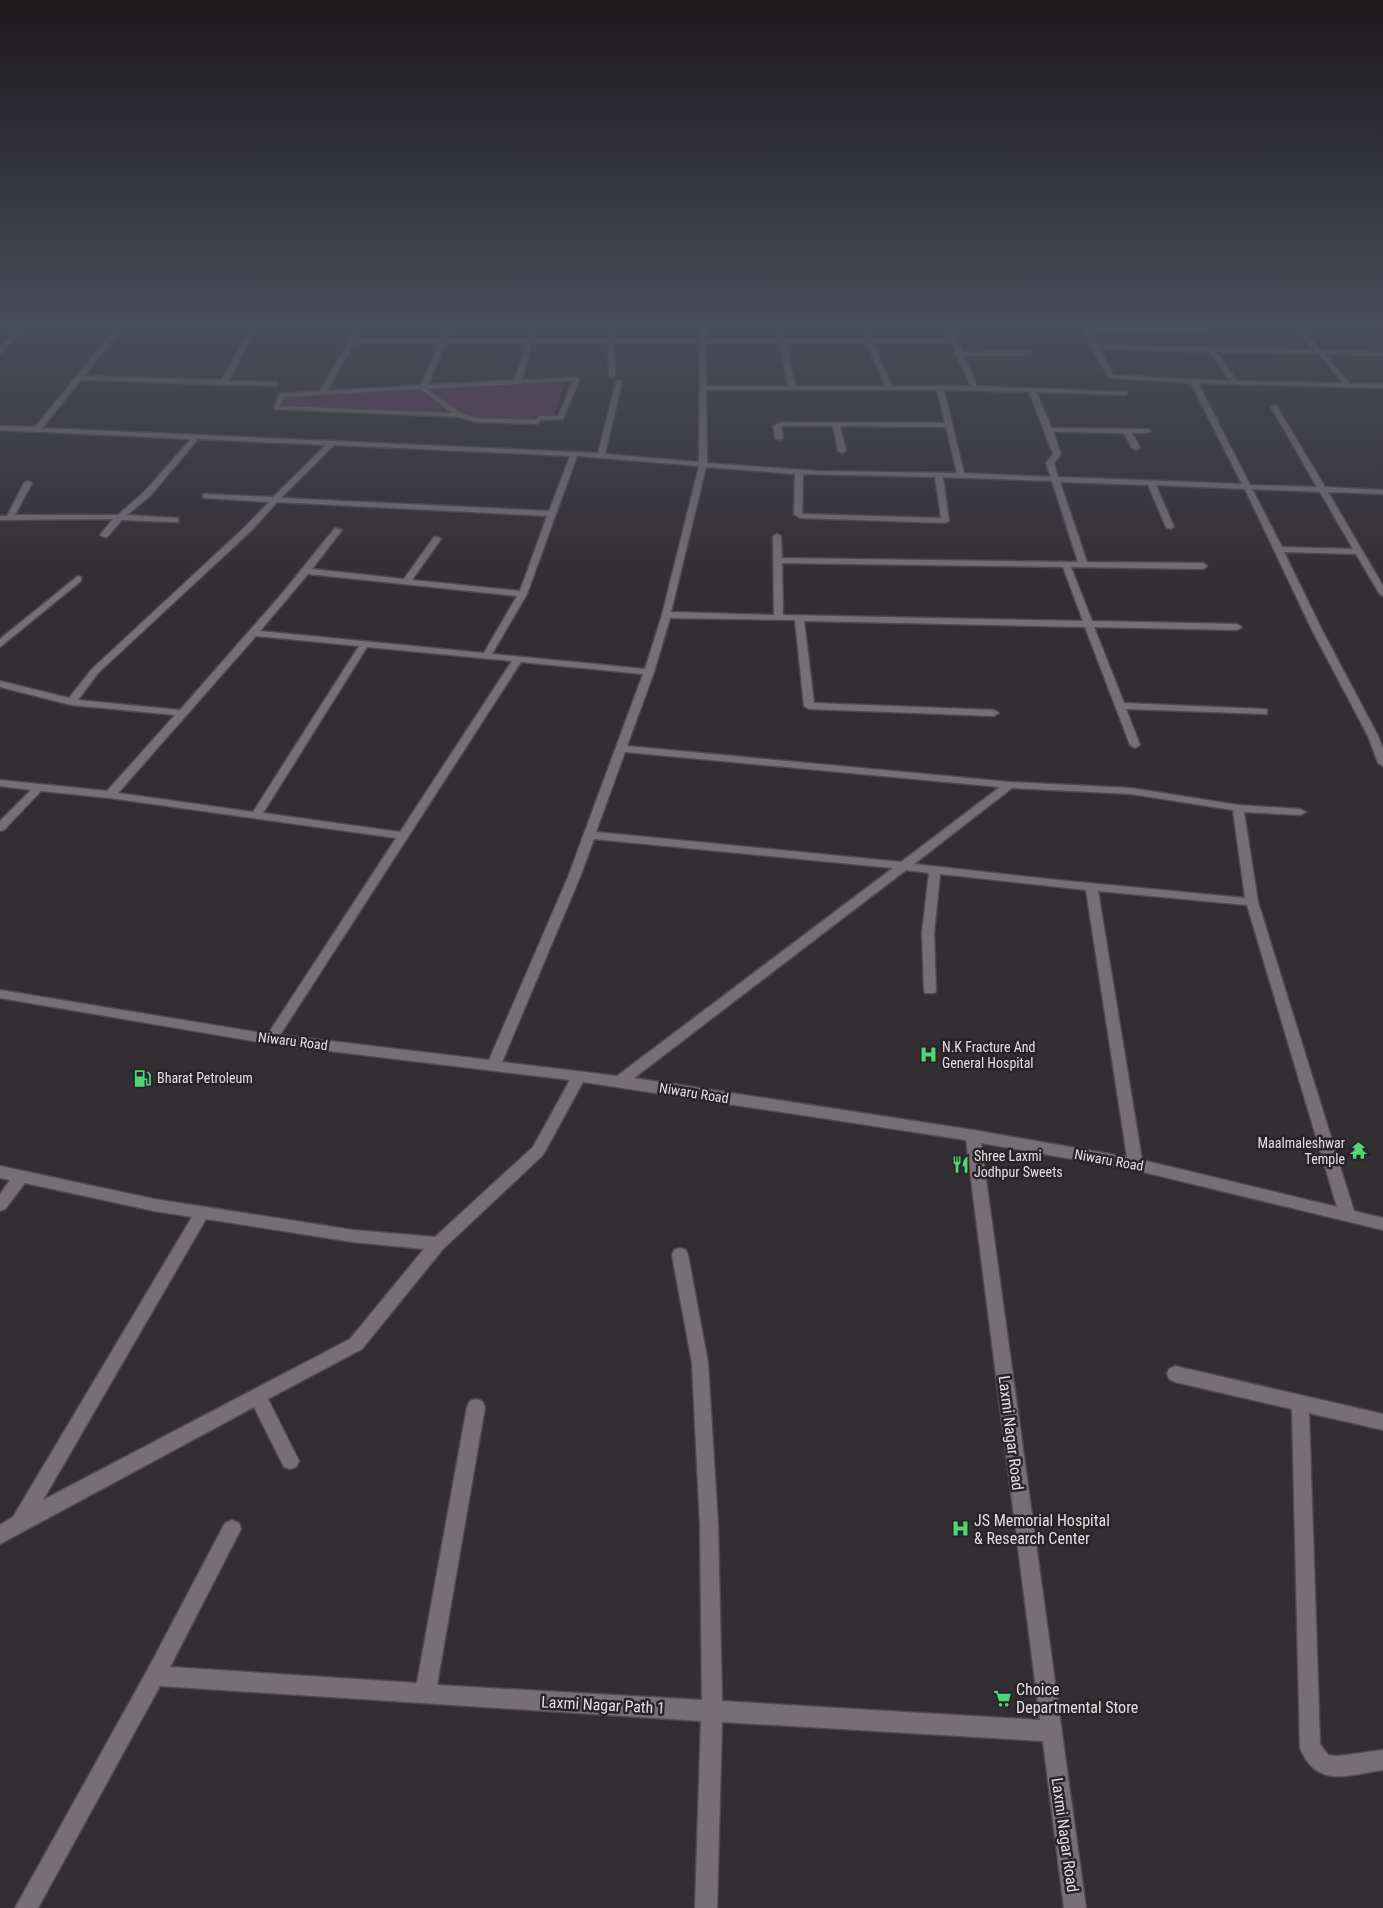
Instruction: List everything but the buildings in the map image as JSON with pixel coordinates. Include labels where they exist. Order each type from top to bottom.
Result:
[{"type":"street","points":[[36,430],[51,411]]},
{"type":"street","points":[[355,411],[460,415],[485,420],[537,422],[539,418],[561,418],[564,411]]},
{"type":"street","points":[[454,411],[460,415]]},
{"type":"street","points":[[602,456],[612,411]]},
{"type":"street","points":[[494,1065],[574,877],[649,672],[666,615],[703,465],[703,411]]},
{"type":"street","points":[[946,411],[961,476]]},
{"type":"street","points":[[1041,411],[1057,454],[1050,463],[1054,479],[1083,564]]},
{"type":"street","points":[[1208,411],[1373,736],[1383,763]]},
{"type":"street","points":[[1276,411],[1383,593]]},
{"type":"street","points":[[778,438],[777,426],[779,424],[950,425]]},
{"type":"street","points":[[836,424],[842,451]]},
{"type":"street","points":[[0,428],[574,454],[799,472],[939,475],[1383,492]]},
{"type":"street","points":[[1049,430],[1146,430]]},
{"type":"street","points":[[1127,431],[1136,448]]},
{"type":"street","points":[[104,536],[120,517],[148,493],[196,437]]},
{"type":"street","points":[[71,702],[95,672],[249,528],[332,443]]},
{"type":"street","points":[[487,655],[523,594],[574,454]]},
{"type":"street","points":[[799,472],[798,514],[800,516],[945,525],[939,475]]},
{"type":"street","points":[[10,517],[28,483]]},
{"type":"street","points":[[1151,483],[1170,527]]},
{"type":"street","points":[[206,496],[552,514]]},
{"type":"street","points":[[0,518],[120,517],[175,520]]},
{"type":"street","points":[[110,795],[181,713],[256,633],[338,530]]},
{"type":"street","points":[[777,536],[779,617]]},
{"type":"street","points":[[406,582],[437,539]]},
{"type":"street","points":[[1279,549],[1360,552]]},
{"type":"street","points":[[778,560],[1203,566]]},
{"type":"street","points":[[1066,564],[1135,745]]},
{"type":"street","points":[[307,571],[523,594]]},
{"type":"street","points":[[0,644],[78,579]]},
{"type":"street","points":[[666,615],[1236,627]]},
{"type":"street","points":[[800,618],[809,706],[994,713]]},
{"type":"street","points":[[256,633],[649,672]]},
{"type":"street","points":[[256,815],[364,645]]},
{"type":"street","points":[[271,1039],[519,658]]},
{"type":"street","points":[[0,684],[71,702],[181,713]]},
{"type":"street","points":[[1120,706],[1263,712]]},
{"type":"street","points":[[620,748],[1010,785],[1131,791],[1238,808],[1300,812]]},
{"type":"street","points":[[0,783],[110,795],[404,836]]},
{"type":"street","points":[[620,1081],[1010,785]]},
{"type":"street","points":[[0,828],[38,787]]},
{"type":"street","points":[[1238,808],[1252,902],[1347,1214]]},
{"type":"street","points":[[589,835],[1252,902]]},
{"type":"street","points":[[930,990],[928,933],[935,870]]},
{"type":"street","points":[[1091,887],[1135,1164]]},
{"type":"street","name":"Niwaru Road","points":[[0,994],[271,1039],[620,1081],[973,1136],[1135,1164],[1383,1224]]},
{"type":"street","points":[[0,1535],[70,1495],[356,1344],[438,1244],[538,1151],[579,1076]]},
{"type":"street","name":"Laxmi Nagar Road","points":[[973,1136],[1074,1908]]},
{"type":"street","points":[[0,1172],[154,1205],[202,1213],[353,1236],[438,1244]]},
{"type":"street","points":[[0,1204],[22,1176]]},
{"type":"street","points":[[20,1524],[202,1213]]},
{"type":"street","points":[[680,1255],[700,1363],[709,1525],[712,1711],[706,1908]]},
{"type":"street","points":[[1175,1374],[1383,1422]]},
{"type":"street","points":[[257,1396],[290,1461]]},
{"type":"street","points":[[1300,1403],[1310,1748],[1323,1765],[1338,1766],[1383,1760]]},
{"type":"street","points":[[425,1694],[476,1407]]},
{"type":"street","points":[[26,1908],[155,1676],[232,1529]]},
{"type":"street","name":"Laxmi Nagar Path 1","points":[[155,1676],[1050,1731]]},
{"type":"shaded area","points":[[394,411],[446,411],[449,413]]},
{"type":"shaded area","points":[[460,411],[555,411],[553,417],[535,416],[532,420],[478,418]]},
{"type":"place","name":"N.K Fracture And General Hospital","points":[[928,1055]]},
{"type":"place","name":"Bharat Petroleum","points":[[143,1078]]},
{"type":"place","name":"Maalmaleshwar Temple","points":[[1359,1151]]},
{"type":"place","name":"Shree Laxmi Jodhpur Sweets","points":[[960,1164]]},
{"type":"place","name":"JS Memorial Hospital & Research Center","points":[[960,1529]]},
{"type":"place","name":"Choice Departmental Store","points":[[1002,1698]]}]
